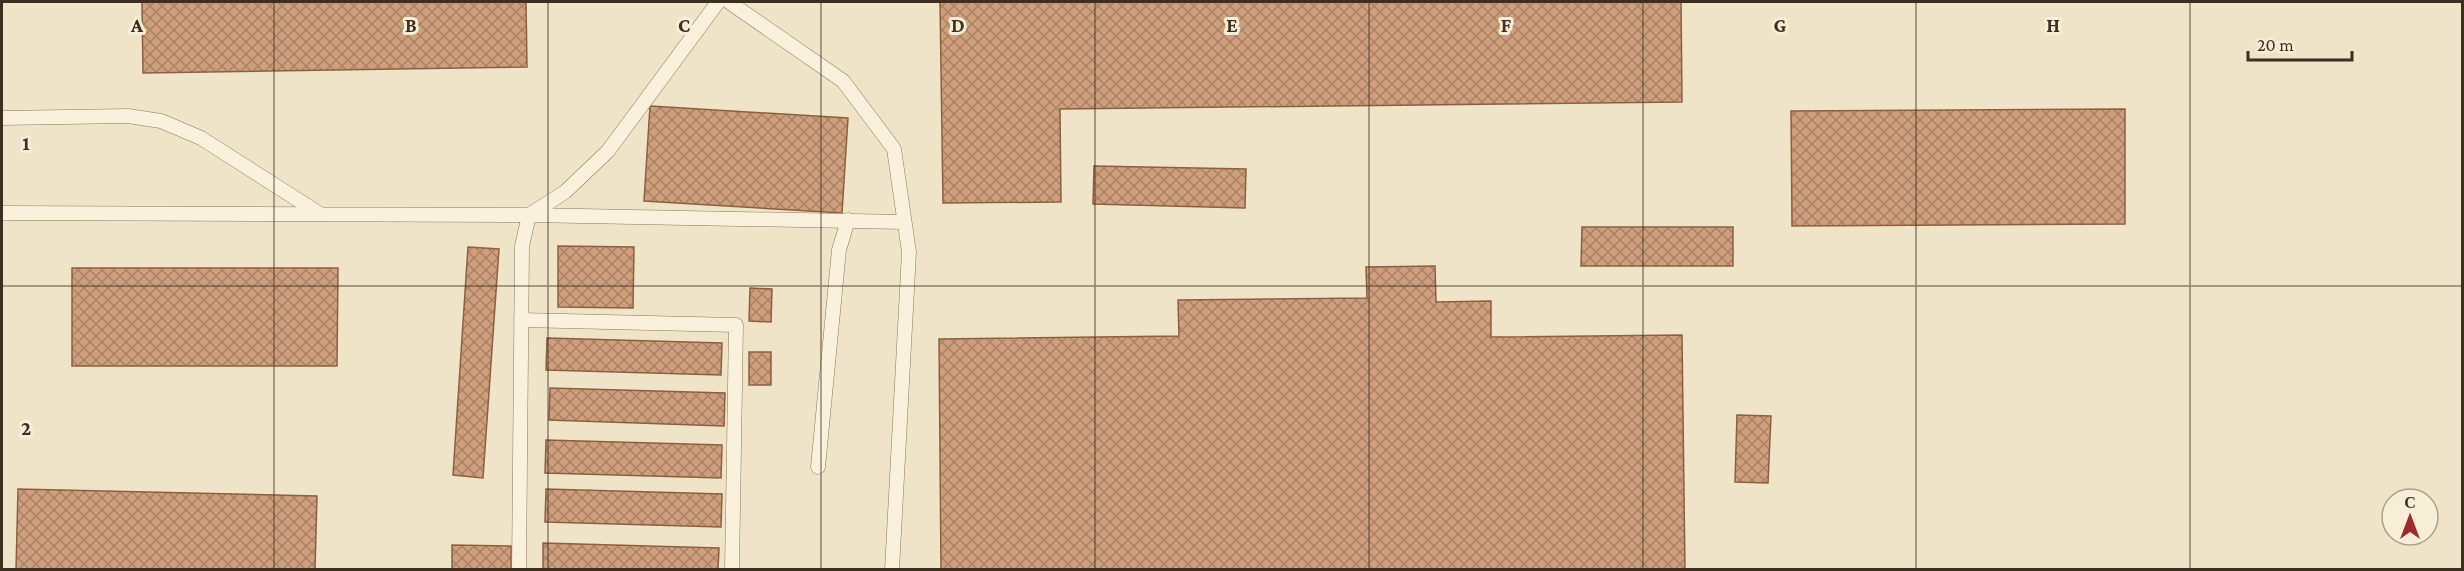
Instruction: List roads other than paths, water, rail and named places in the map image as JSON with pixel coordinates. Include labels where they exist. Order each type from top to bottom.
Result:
[{"type":"lane","points":[[519,570],[522,246],[529,215],[565,192],[608,151],[718,2]]},
{"type":"lane","points":[[729,2],[843,81],[894,149],[909,252],[892,570]]},
{"type":"lane","points":[[2,118],[128,116],[160,121],[201,138],[320,214]]},
{"type":"lane","points":[[2,213],[529,215],[904,222]]},
{"type":"lane","points":[[818,467],[839,250],[848,220]]},
{"type":"lane","points":[[521,320],[736,325],[732,570]]}]
